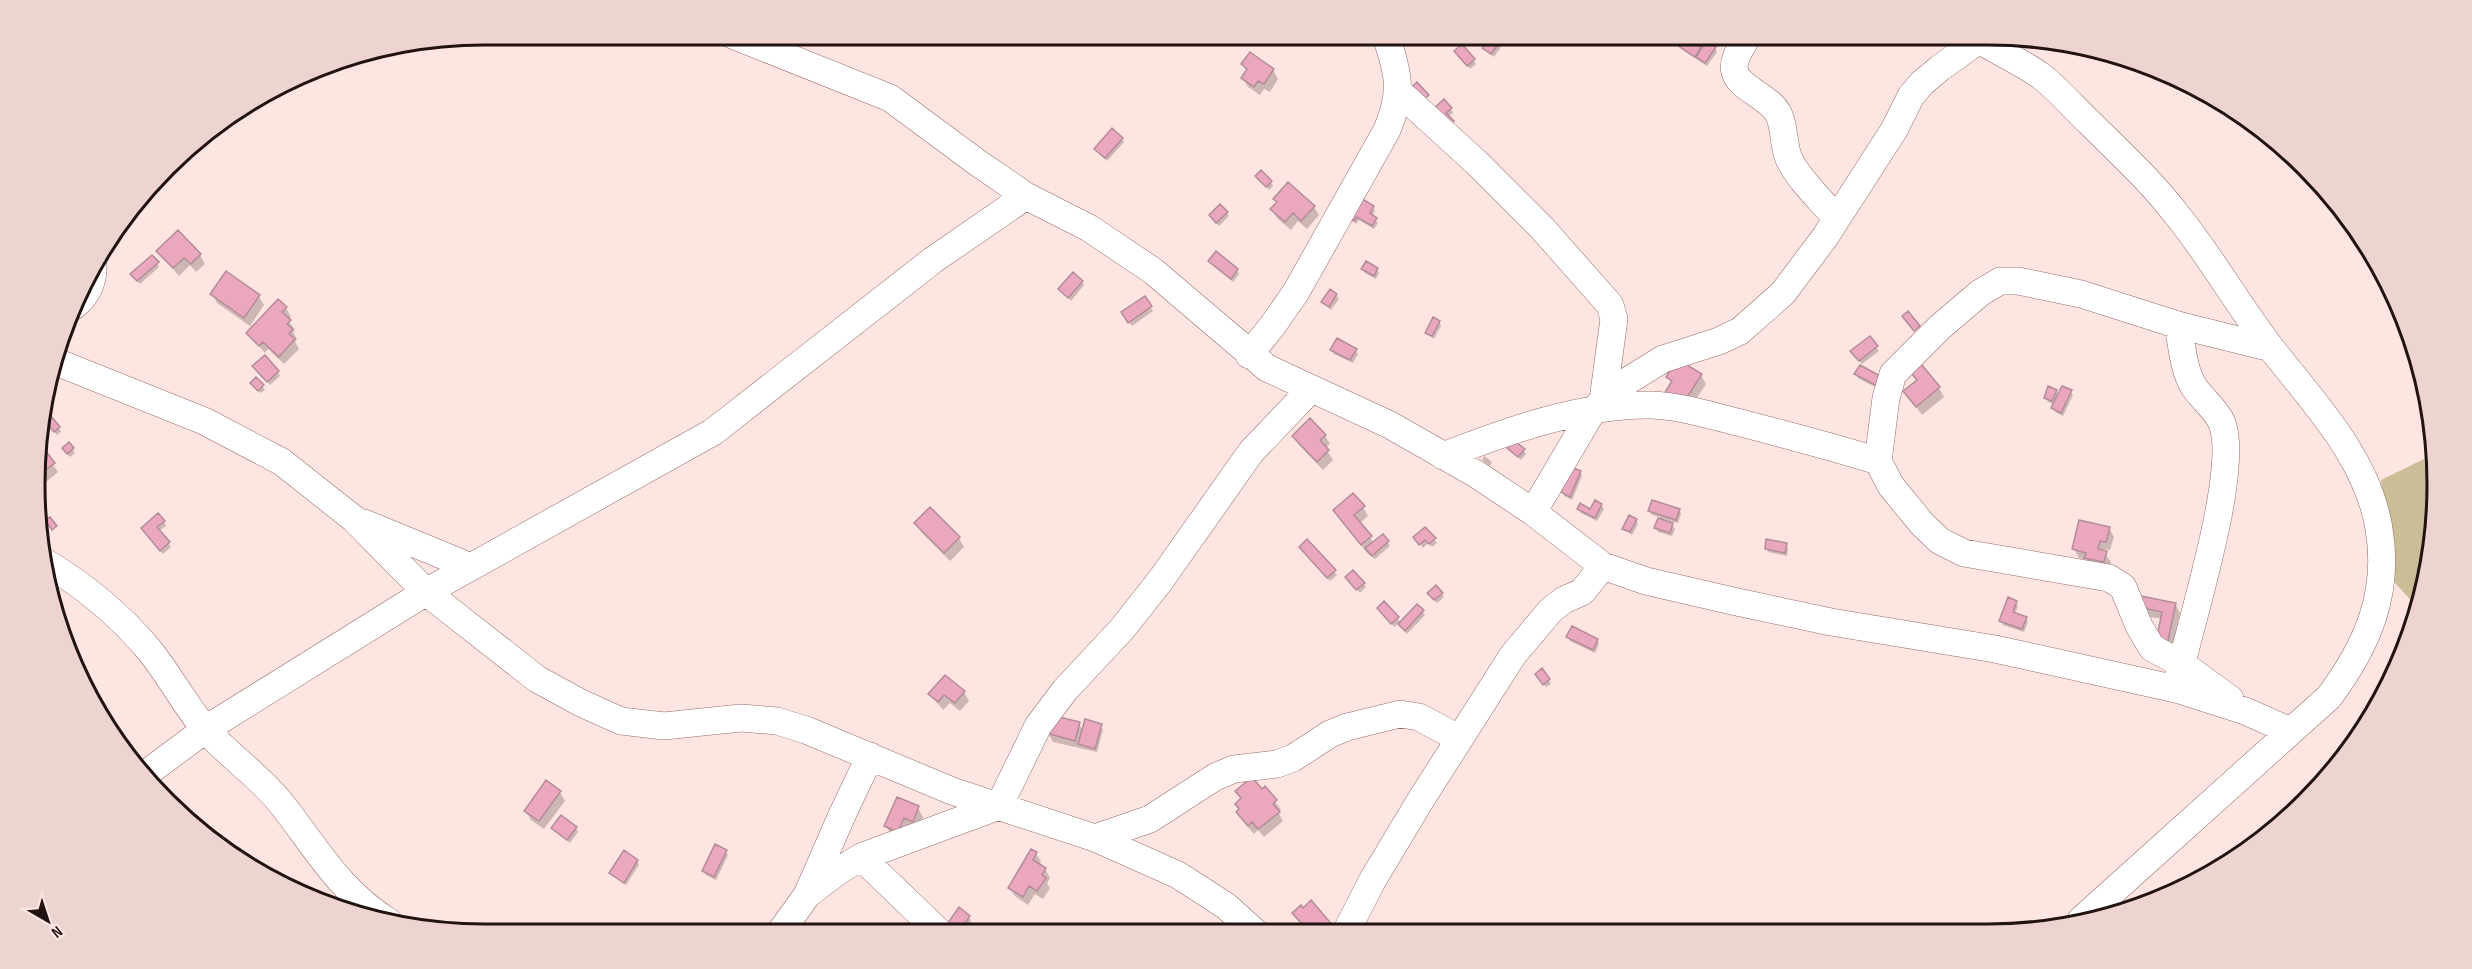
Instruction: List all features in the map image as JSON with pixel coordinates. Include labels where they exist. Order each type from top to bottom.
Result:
[{"type":"street","points":[[758,45],[890,98],[1026,196],[1089,228],[1153,271],[1267,368],[1390,425],[1476,474],[1533,512],[1603,566],[1646,581],[1831,622],[2179,676],[2245,711],[2290,731]]},
{"type":"street","points":[[1249,355],[1273,326],[1306,275],[1387,130],[1397,106],[1398,91],[1395,62],[1389,45]]},
{"type":"street","points":[[1743,45],[1734,62],[1735,73],[1740,80],[1767,100],[1777,112],[1783,126],[1784,144],[1790,162],[1836,218]]},
{"type":"street","points":[[1598,406],[1663,359],[1719,341],[1746,326],[1783,293],[1825,237],[1922,83],[1966,45]]},
{"type":"street","points":[[1989,45],[2041,76],[2148,179],[2178,216],[2271,348],[2328,419],[2369,492],[2379,528],[2381,553],[2379,595],[2367,635],[2350,669],[2329,697],[2090,912]]},
{"type":"street","points":[[1398,91],[1477,163],[1542,228],[1610,305],[1614,319],[1598,406],[1533,512]]},
{"type":"street","points":[[151,770],[206,729],[426,592],[712,432],[933,260],[1026,196]]},
{"type":"street","points":[[2179,676],[2164,656],[2146,640],[2130,603],[2118,583],[2109,578],[2070,570],[1964,553],[1940,541],[1909,510],[1891,486],[1878,461],[1886,398],[1893,374],[1940,327],[1980,293],[2000,281],[2018,281],[2081,294],[2178,325],[2271,348]]},
{"type":"street","points":[[2178,325],[2187,374],[2222,423],[2226,465],[2214,531],[2179,676]]},
{"type":"street","points":[[62,364],[204,421],[282,462],[354,519],[426,592],[537,679],[621,721],[664,726],[741,718],[777,721],[843,743],[952,791],[1095,838],[1178,875],[1226,906],[1246,924]]},
{"type":"street","points":[[807,895],[861,857],[999,806],[1017,764],[1045,717],[1065,690],[1122,629],[1160,581],[1251,452],[1311,389]]},
{"type":"street","points":[[1443,456],[1538,423],[1598,406],[1654,405],[1694,411],[1815,442],[1878,461]]},
{"type":"street","points":[[354,519],[471,567]]},
{"type":"street","points":[[1351,924],[1372,881],[1458,738],[1513,655],[1538,624],[1564,600],[1582,592],[1603,566]]},
{"type":"street","points":[[53,567],[70,577],[148,649],[206,729],[278,801],[328,869],[353,895],[372,909]]},
{"type":"street","points":[[1095,838],[1150,819],[1215,777],[1234,770],[1285,761],[1347,727],[1400,714],[1419,717],[1458,738]]},
{"type":"street","points":[[786,924],[807,895],[870,756]]},
{"type":"street","points":[[861,857],[931,924]]},
{"type":"shaded area","points":[[2426,460],[2426,513],[2423,542],[2411,601],[2395,583],[2385,527],[2381,480]]},
{"type":"building","points":[[1463,45],[1475,59],[1467,66],[1454,51]]},
{"type":"building","points":[[1484,45],[1498,45],[1491,54],[1482,48]]},
{"type":"building","points":[[1677,45],[1701,47],[1695,57]]},
{"type":"building","points":[[1704,45],[1716,47],[1705,63],[1696,57]]},
{"type":"building","points":[[1250,52],[1274,69],[1264,84],[1258,81],[1254,87],[1241,78],[1247,69],[1241,64]]},
{"type":"building","points":[[1417,82],[1429,95],[1419,104],[1407,91]]},
{"type":"building","points":[[1444,99],[1452,108],[1446,113],[1454,121],[1448,127],[1432,110]]},
{"type":"building","points":[[1112,128],[1123,138],[1105,158],[1094,149]]},
{"type":"building","points":[[1261,170],[1272,181],[1266,187],[1255,176]]},
{"type":"building","points":[[1288,182],[1315,206],[1301,221],[1293,213],[1285,222],[1270,209],[1277,202],[1273,199]]},
{"type":"building","points":[[1359,197],[1374,206],[1370,213],[1377,218],[1372,226],[1357,217],[1354,221],[1347,217]]},
{"type":"building","points":[[1220,204],[1228,212],[1216,223],[1209,215]]},
{"type":"building","points":[[178,230],[201,254],[191,264],[184,258],[173,268],[156,251]]},
{"type":"building","points":[[1216,251],[1238,269],[1231,279],[1208,261]]},
{"type":"building","points":[[152,255],[159,262],[137,281],[130,274]]},
{"type":"building","points":[[1366,261],[1378,268],[1374,276],[1361,269]]},
{"type":"building","points":[[226,271],[260,295],[244,318],[210,294]]},
{"type":"building","points":[[1073,272],[1083,281],[1068,298],[1058,289]]},
{"type":"building","points":[[1330,289],[1337,294],[1329,307],[1321,302]]},
{"type":"building","points":[[1145,296],[1152,306],[1128,323],[1121,312]]},
{"type":"building","points":[[278,299],[287,307],[282,312],[291,320],[287,324],[293,329],[289,334],[295,339],[279,357],[263,342],[259,346],[246,333]]},
{"type":"building","points":[[1908,311],[1920,326],[1914,331],[1902,316]]},
{"type":"building","points":[[1433,317],[1440,321],[1432,336],[1425,333]]},
{"type":"building","points":[[1870,336],[1878,346],[1859,361],[1850,351]]},
{"type":"building","points":[[1337,338],[1357,349],[1350,360],[1330,350]]},
{"type":"building","points":[[265,355],[279,371],[267,382],[252,366]]},
{"type":"building","points":[[1677,359],[1702,374],[1682,405],[1664,394],[1672,381],[1666,377]]},
{"type":"building","points":[[1917,359],[1940,387],[1916,407],[1903,391],[1917,380],[1907,368]]},
{"type":"building","points":[[1860,365],[1882,377],[1877,386],[1854,374]]},
{"type":"building","points":[[256,377],[264,385],[258,391],[250,383]]},
{"type":"building","points":[[2048,386],[2057,390],[2052,401],[2044,398]]},
{"type":"building","points":[[2062,386],[2072,390],[2061,413],[2051,408]]},
{"type":"building","points":[[51,416],[60,427],[54,432],[49,426]]},
{"type":"building","points":[[1310,418],[1326,435],[1320,440],[1329,450],[1317,462],[1292,436]]},
{"type":"building","points":[[1513,440],[1525,449],[1518,457],[1507,448]]},
{"type":"building","points":[[69,442],[74,448],[67,454],[62,448]]},
{"type":"building","points":[[46,452],[55,463],[46,470]]},
{"type":"building","points":[[1571,467],[1581,471],[1570,497],[1561,492]]},
{"type":"building","points":[[1353,493],[1365,506],[1354,515],[1372,536],[1361,545],[1333,510]]},
{"type":"building","points":[[1595,500],[1602,504],[1595,518],[1577,509],[1580,503],[1590,509]]},
{"type":"building","points":[[1652,500],[1680,509],[1676,520],[1648,511]]},
{"type":"building","points":[[930,507],[960,537],[944,553],[914,523]]},
{"type":"building","points":[[158,513],[165,521],[157,527],[170,542],[160,551],[141,528]]},
{"type":"building","points":[[1629,515],[1637,519],[1630,532],[1622,529]]},
{"type":"building","points":[[50,517],[57,526],[52,530],[47,519]]},
{"type":"building","points":[[1658,518],[1673,523],[1670,533],[1654,528]]},
{"type":"building","points":[[2079,520],[2110,527],[2106,542],[2100,541],[2098,549],[2107,551],[2104,562],[2084,558],[2086,553],[2072,549]]},
{"type":"building","points":[[1425,527],[1436,538],[1429,544],[1425,540],[1419,545],[1413,537]]},
{"type":"building","points":[[1383,534],[1389,541],[1372,556],[1365,548]]},
{"type":"building","points":[[1307,539],[1336,570],[1327,578],[1299,547]]},
{"type":"building","points":[[1766,539],[1787,543],[1785,553],[1765,549]]},
{"type":"building","points":[[1353,570],[1365,583],[1356,590],[1345,577]]},
{"type":"building","points":[[1436,585],[1443,593],[1434,600],[1427,593]]},
{"type":"building","points":[[2141,596],[2176,603],[2167,645],[2156,642],[2162,612],[2139,607]]},
{"type":"building","points":[[2008,597],[2017,601],[2013,612],[2027,617],[2022,629],[1999,621]]},
{"type":"building","points":[[1384,601],[1399,617],[1391,624],[1377,608]]},
{"type":"building","points":[[1417,604],[1424,610],[1405,631],[1398,624]]},
{"type":"building","points":[[1572,626],[1598,639],[1593,650],[1566,637]]},
{"type":"building","points":[[1542,668],[1550,679],[1543,685],[1535,674]]},
{"type":"building","points":[[945,675],[965,691],[955,703],[944,695],[938,702],[928,694]]},
{"type":"building","points":[[1051,715],[1080,722],[1075,741],[1046,733]]},
{"type":"building","points":[[1085,719],[1102,724],[1095,749],[1078,744]]},
{"type":"building","points":[[1252,777],[1262,789],[1265,786],[1277,800],[1273,804],[1280,812],[1258,829],[1252,822],[1248,826],[1236,812],[1239,809],[1235,804],[1241,798],[1235,791]]},
{"type":"building","points":[[546,780],[561,791],[539,821],[524,811]]},
{"type":"building","points":[[897,797],[919,806],[913,822],[904,818],[898,832],[884,826]]},
{"type":"building","points":[[561,815],[577,827],[567,840],[551,828]]},
{"type":"building","points":[[715,844],[727,850],[714,877],[702,871]]},
{"type":"building","points":[[1031,849],[1037,852],[1033,860],[1046,868],[1042,875],[1046,878],[1037,891],[1029,886],[1023,897],[1008,888]]},
{"type":"building","points":[[624,850],[638,860],[624,883],[609,873]]},
{"type":"building","points":[[1311,900],[1331,924],[1302,924],[1292,913],[1301,905],[1303,908]]},
{"type":"building","points":[[959,907],[970,916],[964,924],[947,924]]}]
